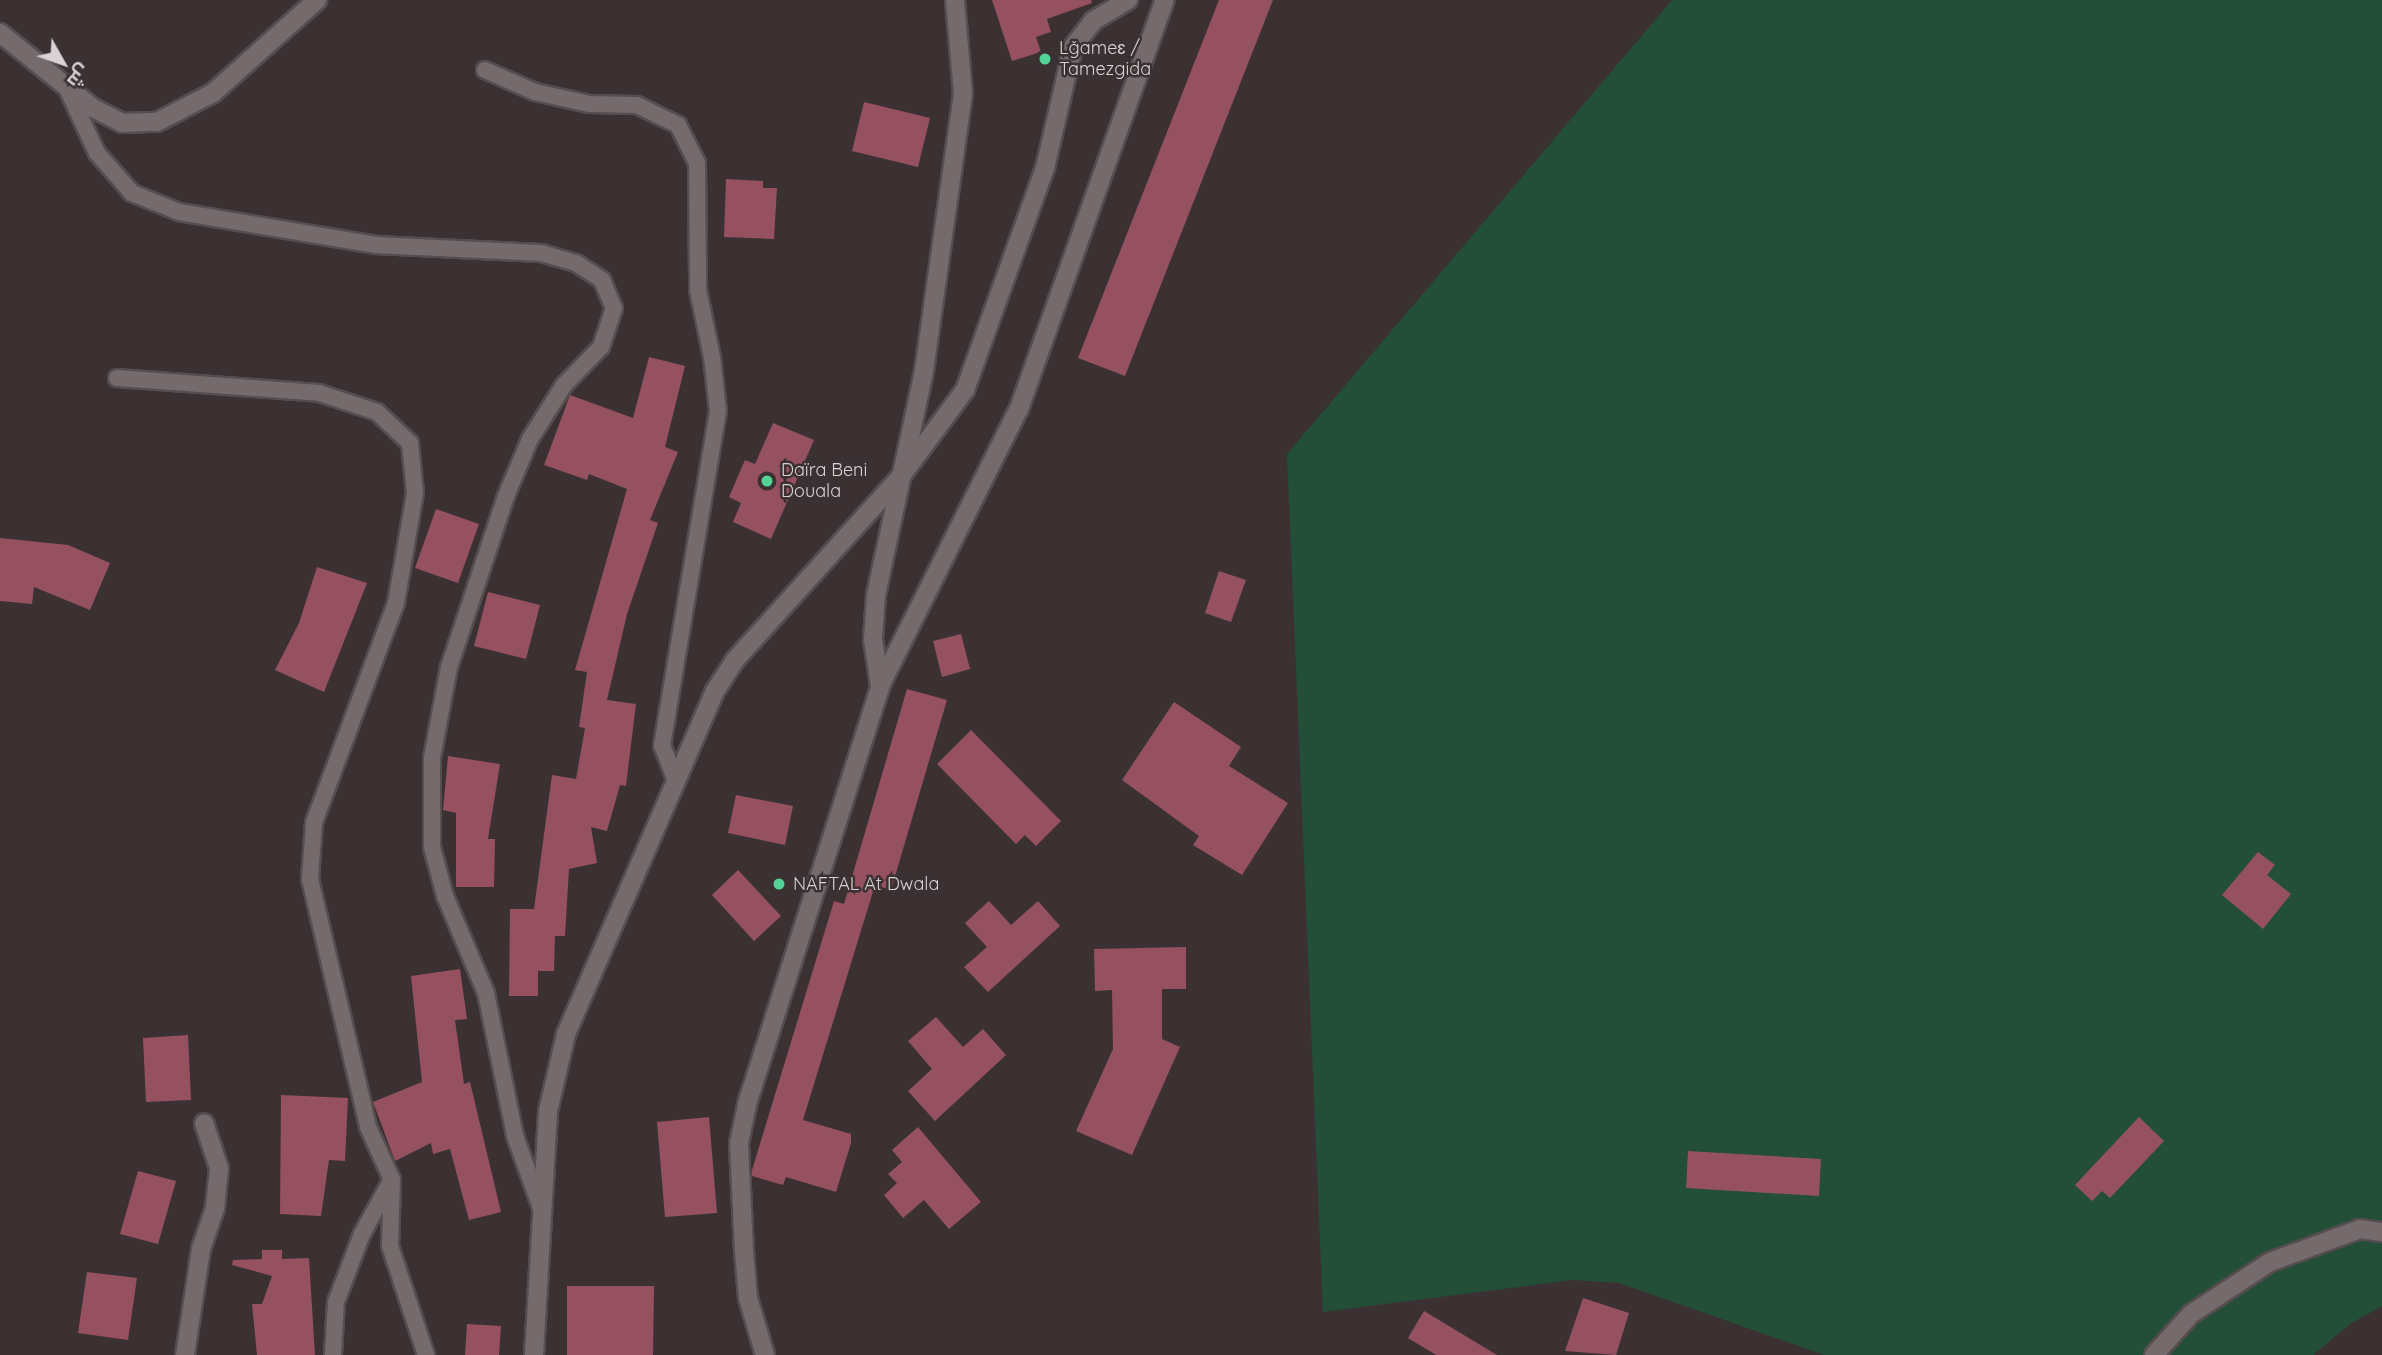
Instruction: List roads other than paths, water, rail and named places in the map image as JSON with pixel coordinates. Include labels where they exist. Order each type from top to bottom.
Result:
[{"type":"street","points":[[0,33],[93,108],[122,123],[157,122],[213,93],[317,0]]},
{"type":"street","points":[[880,686],[873,639],[876,595],[925,371],[963,94],[954,0]]},
{"type":"street","points":[[534,1355],[548,1111],[566,1034],[715,691],[735,660],[902,475],[965,390],[979,358],[1045,168],[1073,47],[1093,21],[1128,0]]},
{"type":"street","points":[[765,1355],[748,1298],[739,1143],[747,1104],[880,686],[1019,409],[1165,0]]},
{"type":"street","points":[[185,1355],[201,1249],[215,1208],[219,1168],[204,1123]]},
{"type":"street","points":[[2154,1355],[2191,1314],[2270,1262],[2360,1229],[2382,1232]]},
{"type":"lane","points":[[485,70],[535,92],[589,104],[637,105],[678,125],[697,163],[698,290],[712,356],[718,411],[662,745],[676,781]]},
{"type":"lane","points":[[66,86],[97,153],[132,193],[179,212],[376,245],[541,253],[576,262],[602,280],[614,308],[601,347],[564,384],[530,439],[506,496],[449,667],[432,758],[432,847],[445,896],[486,993],[515,1136],[542,1210]]},
{"type":"lane","points":[[117,378],[318,393],[377,412],[410,443],[415,493],[396,603],[314,822],[310,879],[368,1127],[391,1180],[390,1246],[426,1355]]},
{"type":"lane","points":[[332,1355],[337,1302],[362,1234],[391,1180]]},
{"type":"place","name":"Lǧameɛ / Tamezgida","points":[[1045,59]]},
{"type":"place","name":"Daïra Beni Douala","points":[[767,481]]},
{"type":"place","name":"NAFTAL At Dwala","points":[[779,884]]}]
